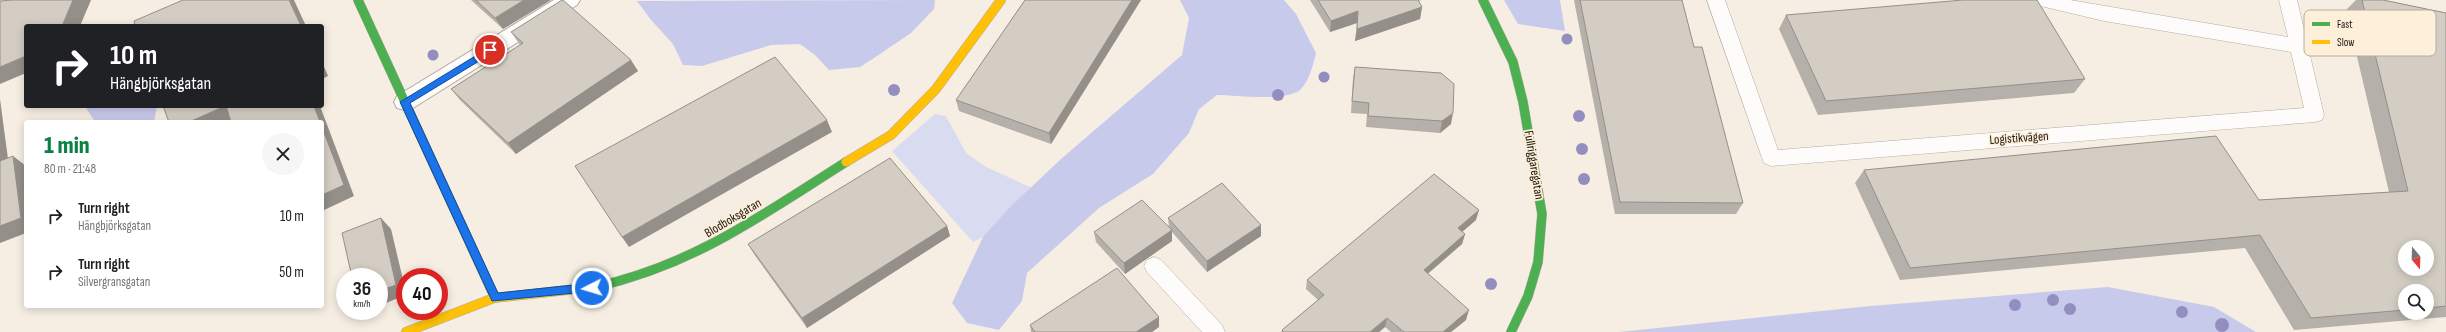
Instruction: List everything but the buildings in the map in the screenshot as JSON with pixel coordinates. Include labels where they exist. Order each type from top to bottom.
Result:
[{"type":"street","points":[[358,0],[495,298]]},
{"type":"street","points":[[405,102],[570,0]]},
{"type":"street","name":"Blodboksgatan","points":[[406,332],[460,309],[495,298],[592,288],[628,280],[661,270],[700,252],[891,135],[936,89],[1001,0]]},
{"type":"street","name":"Fullriggaregatan","points":[[1483,0],[1513,62],[1523,102],[1542,214],[1538,262],[1528,296],[1516,325],[1511,332]]},
{"type":"lane","name":"Logistikvägen","points":[[1716,0],[1770,158],[2315,115],[2288,0]]},
{"type":"lane","points":[[2041,0],[2104,14],[2299,46]]},
{"type":"lane","points":[[1154,266],[1215,332]]},
{"type":"shaded area","points":[[935,0],[934,9],[911,33],[874,58],[860,67],[829,70],[815,55],[800,44],[771,45],[702,66],[683,65],[673,44],[651,20],[637,1]]},
{"type":"shaded area","points":[[1180,0],[1284,0],[1296,14],[1316,53],[1306,83],[1300,90],[1293,94],[1283,96],[1260,97],[1217,95],[1199,109],[1189,133],[1153,174],[1099,208],[1027,273],[1022,301],[999,330],[967,323],[952,303],[983,237],[1009,208],[1061,159],[1182,55],[1189,18]]},
{"type":"shaded area","points":[[1504,0],[1560,0],[1565,31],[1518,24]]},
{"type":"shaded area","points":[[86,108],[157,108],[154,120],[94,120]]},
{"type":"shaded area","points":[[935,114],[946,116],[966,153],[986,167],[1032,188],[983,237],[973,242],[892,151]]},
{"type":"shaded area","points":[[2108,287],[2214,307],[2256,332],[1619,332],[1870,306]]},
{"type":"traffic: fast","points":[[358,0],[495,298]]},
{"type":"traffic: fast","points":[[1483,0],[1513,62],[1523,102],[1542,214],[1538,262],[1528,296],[1511,332]]},
{"type":"traffic: fast","points":[[595,287],[630,279],[663,268],[695,254],[757,219],[846,162]]},
{"type":"traffic: slow","points":[[846,162],[891,135],[936,89],[1001,0]]},
{"type":"traffic: slow","points":[[406,332],[494,298],[518,294],[595,287]]},
{"type":"route","points":[[490,50],[405,102],[495,298],[592,288]]}]
